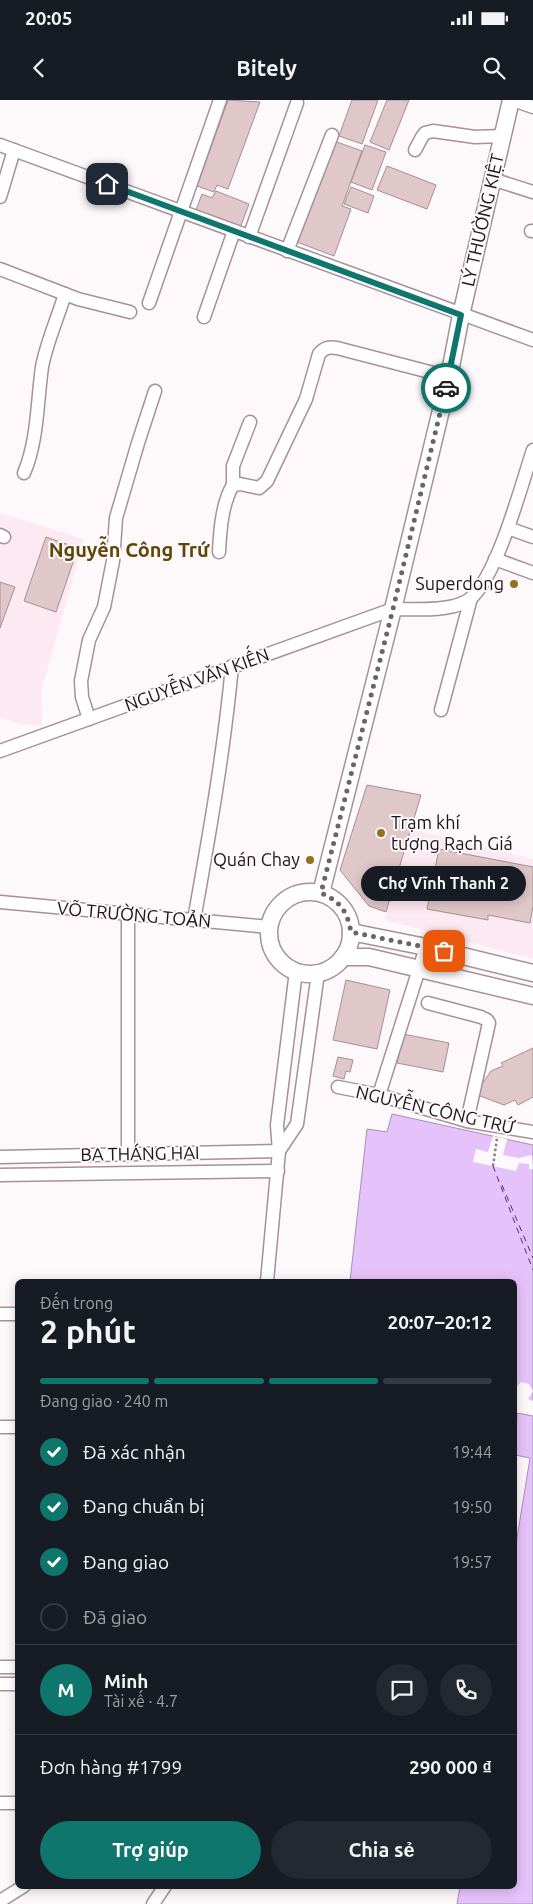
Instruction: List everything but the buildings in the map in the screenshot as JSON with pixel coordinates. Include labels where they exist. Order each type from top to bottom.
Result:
[{"type":"main road","name":"LÝ THƯỜNG KIỆT","points":[[321,893],[393,609],[449,377],[492,178],[512,100]]},
{"type":"main road","points":[[307,892],[321,893],[333,899],[342,908],[348,919],[351,932],[349,945],[343,957],[336,964],[318,973],[296,972],[284,965],[274,954],[269,941],[269,927],[273,914],[282,902],[293,895],[307,892]]},
{"type":"main road","points":[[351,932],[426,947],[533,973]]},
{"type":"main road","points":[[343,957],[369,957],[533,996]]},
{"type":"street","points":[[149,304],[220,100]]},
{"type":"street","points":[[512,100],[533,107]]},
{"type":"street","points":[[249,237],[297,103]]},
{"type":"street","points":[[415,150],[425,133],[433,132],[475,137],[502,136]]},
{"type":"street","points":[[288,251],[332,135]]},
{"type":"street","points":[[0,145],[533,340]]},
{"type":"street","points":[[0,197],[14,150]]},
{"type":"street","points":[[492,178],[533,192]]},
{"type":"street","points":[[204,317],[234,231]]},
{"type":"street","points":[[0,269],[65,294],[130,312]]},
{"type":"street","points":[[24,473],[35,432],[42,365],[65,294]]},
{"type":"street","points":[[233,484],[259,488],[267,481],[306,399],[319,354],[323,349],[329,347],[338,348],[449,377]]},
{"type":"street","points":[[89,719],[82,697],[81,681],[88,640],[104,607],[114,561],[116,518],[155,391]]},
{"type":"street","points":[[219,552],[224,509],[233,484],[233,466],[250,422]]},
{"type":"street","points":[[441,710],[471,598],[482,585],[508,528],[533,450]]},
{"type":"street","points":[[508,528],[533,537]]},
{"type":"street","points":[[495,559],[533,573]]},
{"type":"street","name":"NGUYỄN VĂN KIẾN","points":[[0,751],[393,609],[455,606],[471,598]]},
{"type":"street","points":[[194,920],[219,776],[228,714],[232,666]]},
{"type":"street","name":"VÕ TRƯỜNG TOẢN","points":[[0,902],[269,927]]},
{"type":"street","points":[[128,914],[128,1155]]},
{"type":"street","points":[[378,1095],[426,947]]},
{"type":"street","points":[[267,1279],[278,1171],[277,1125],[296,972]]},
{"type":"street","points":[[279,1151],[297,1124],[318,973]]},
{"type":"street","points":[[428,1003],[482,1017],[489,1023],[467,1121]]},
{"type":"street","name":"NGUYỄN CÔNG TRỨ","points":[[338,1088],[378,1095],[467,1121],[533,1132]]},
{"type":"street","name":"BA THÁNG HAI","points":[[0,1157],[279,1151]]},
{"type":"street","name":"BA THÁNG HAI","points":[[0,1175],[278,1171]]},
{"type":"street","points":[[0,1314],[15,1314]]},
{"type":"street","points":[[0,1427],[15,1427]]},
{"type":"street","points":[[0,1667],[15,1667]]},
{"type":"street","points":[[0,1684],[15,1684]]},
{"type":"street","points":[[0,1803],[15,1803]]},
{"type":"street","points":[[0,1901],[19,1889]]},
{"type":"street","points":[[153,1904],[163,1889]]},
{"type":"path","points":[[494,1166],[499,1126]]},
{"type":"shaded area","points":[[0,513],[84,539],[41,692],[42,725],[21,724],[0,718]]},
{"type":"shaded area","points":[[411,829],[533,859],[533,959],[385,920]]},
{"type":"shaded area","points":[[392,1114],[533,1145],[533,1406],[517,1402],[517,1279],[350,1279],[367,1129],[387,1132]]},
{"type":"shaded area","points":[[517,1413],[533,1416],[533,1904],[457,1904],[460,1889],[517,1889],[517,1538],[530,1458],[517,1455]]},
{"type":"pier","points":[[493,1136],[507,1139],[503,1155],[519,1158],[532,1155],[533,1169],[529,1169],[529,1164],[519,1163],[516,1171],[473,1162],[476,1149],[488,1152]]},
{"type":"pier","points":[[521,1382],[529,1384],[533,1391],[528,1399],[533,1401],[533,1407],[517,1403],[517,1387]]},
{"type":"ferry route","points":[[493,1166],[533,1270]]},
{"type":"ferry route","points":[[502,1185],[533,1258]]},
{"type":"way so far","points":[[444,951],[351,932],[348,919],[342,908],[333,899],[321,893],[393,609],[446,388]]},
{"type":"place","name":"Superdong","points":[[514,584]]},
{"type":"place","name":"Trạm khí tượng Rạch Giá","points":[[381,833]]},
{"type":"place","name":"Quán Chay","points":[[310,860]]},
{"type":"place","name":"Chợ Vĩnh Thanh 2","points":[[444,951]]},
{"type":"district","name":"Nguyễn Công Trứ","points":[[129,550]]},
{"type":"route","points":[[107,184],[461,315],[446,388]]}]
